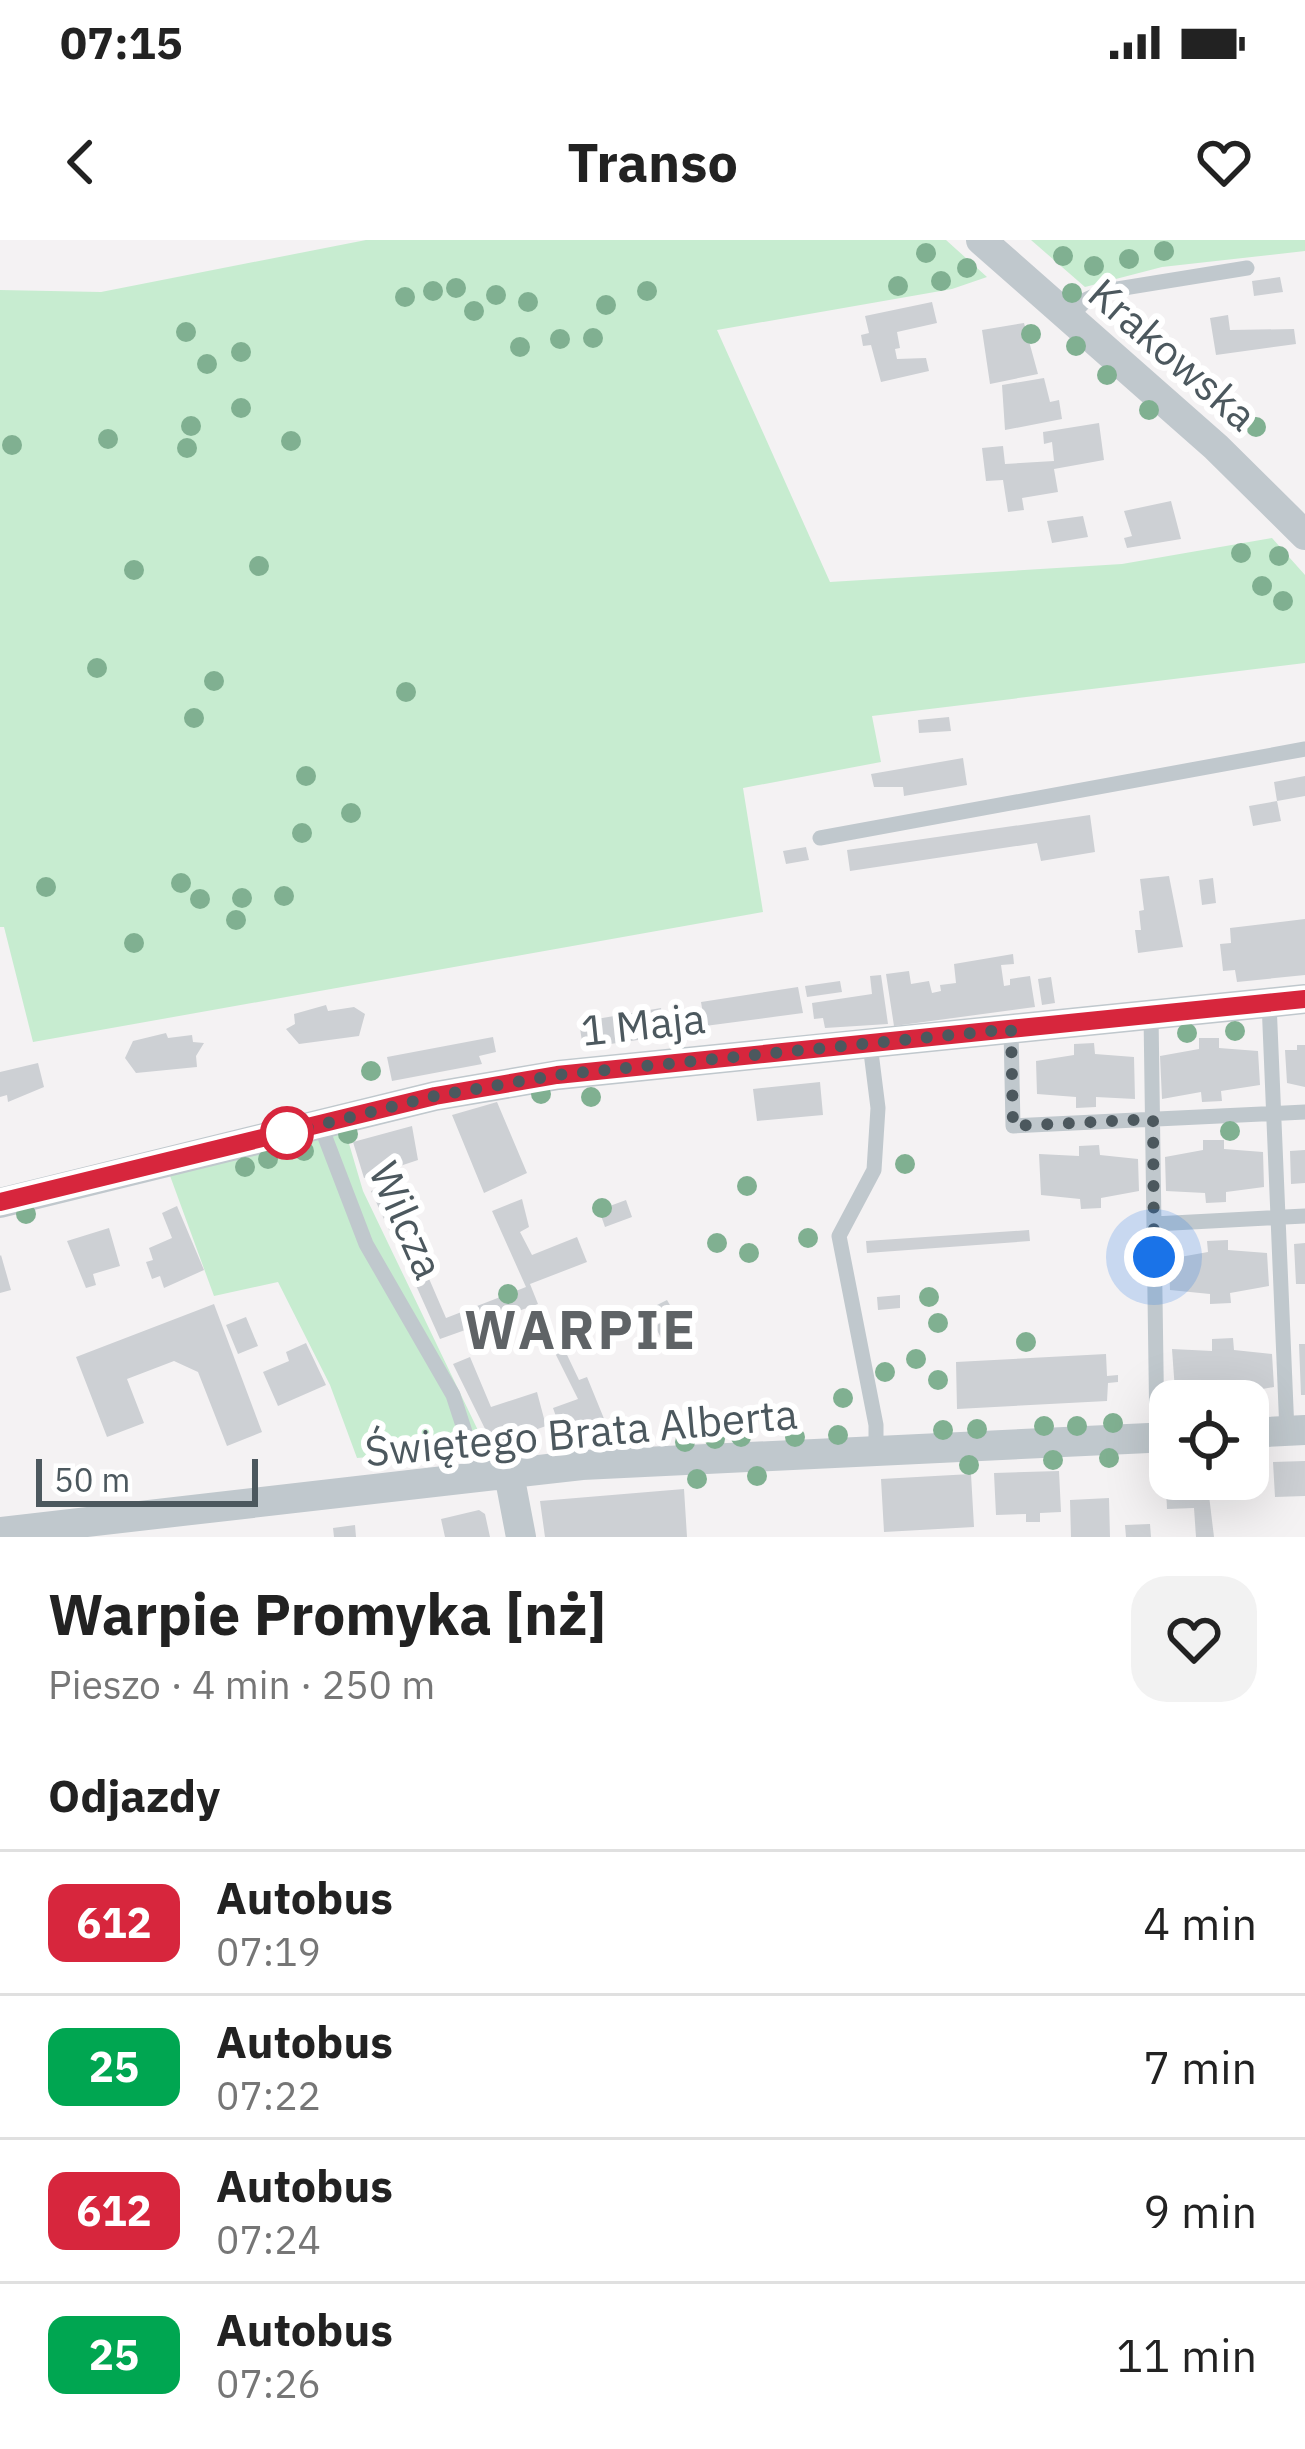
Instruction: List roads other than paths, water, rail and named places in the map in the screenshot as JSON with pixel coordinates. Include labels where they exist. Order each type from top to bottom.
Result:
[{"type":"street","name":"Krakowska","points":[[981,240],[1216,447],[1305,535]]},
{"type":"street","name":"1 Maja","points":[[0,1202],[320,1124],[557,1075],[1305,999]]},
{"type":"street","name":"Świętego Brata Alberta","points":[[0,1532],[582,1466],[1149,1438]]},
{"type":"street","name":"Wilcza","points":[[494,1476],[521,1537]]},
{"type":"lane","points":[[1069,318],[1087,298],[1105,291],[1247,268]]},
{"type":"lane","points":[[820,838],[1305,749]]},
{"type":"lane","points":[[1269,1002],[1278,1218],[1296,1431]]},
{"type":"lane","points":[[1151,1014],[1161,1380]]},
{"type":"lane","points":[[1011,1029],[1013,1126],[1305,1112]]},
{"type":"lane","points":[[870,1044],[878,1108],[874,1170],[838,1236],[876,1425],[876,1452]]},
{"type":"lane","name":"Wilcza","points":[[320,1124],[366,1244],[494,1476]]},
{"type":"lane","points":[[1154,1224],[1305,1216]]},
{"type":"district","name":"WARPIE","points":[[581,1329]]}]
